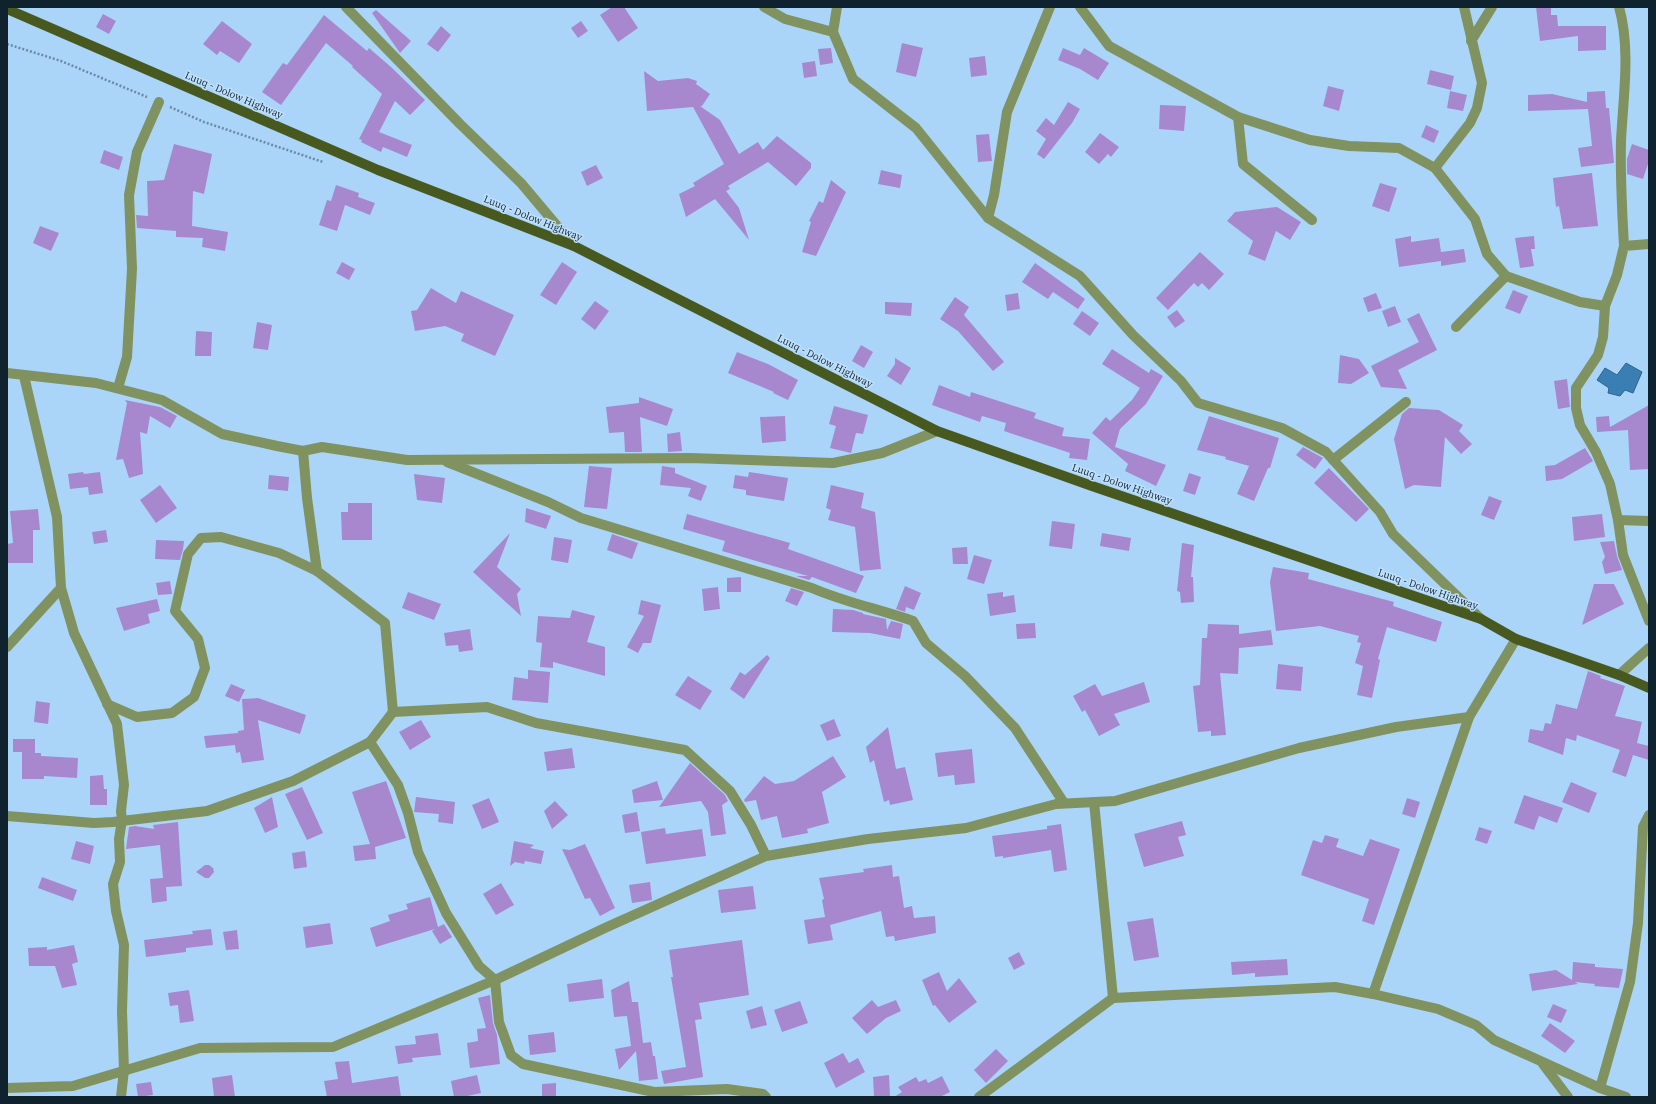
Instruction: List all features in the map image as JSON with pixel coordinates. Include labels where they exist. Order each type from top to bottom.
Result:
[{"type":"main road","name":"Luuq - Dolow Highway","points":[[7,9],[378,170],[574,246],[937,431],[1092,486],[1481,619],[1516,639],[1619,675],[1649,688]]},
{"type":"street","points":[[346,7],[460,124],[521,183],[574,246]]},
{"type":"street","points":[[764,7],[785,19],[833,32]]},
{"type":"street","points":[[837,7],[833,32],[853,79],[916,128],[988,218],[1080,276],[1133,335],[1181,381],[1198,403],[1282,428],[1326,452],[1380,512],[1393,534],[1481,619]]},
{"type":"street","points":[[988,218],[994,195],[1007,112],[1050,7]]},
{"type":"street","points":[[1080,7],[1109,46],[1238,117],[1310,140],[1349,146],[1399,148],[1435,168],[1475,219],[1487,254],[1506,276],[1580,302],[1605,306]]},
{"type":"street","points":[[1435,168],[1470,123],[1477,108],[1482,83],[1464,7]]},
{"type":"street","points":[[1472,41],[1492,7]]},
{"type":"street","points":[[1619,7],[1624,24],[1624,82],[1621,143],[1624,246],[1617,275],[1605,306],[1603,337],[1598,355],[1576,388],[1576,408],[1580,425],[1596,452],[1610,484],[1624,555],[1649,621]]},
{"type":"street","points":[[118,388],[127,357],[132,269],[129,195],[137,152],[159,102]]},
{"type":"street","points":[[1238,117],[1243,164],[1312,220]]},
{"type":"street","points":[[1624,246],[1649,244]]},
{"type":"street","points":[[1456,327],[1506,276]]},
{"type":"street","points":[[7,373],[96,383],[162,400],[222,434],[303,451],[322,447],[406,460],[690,458],[832,463],[882,453],[937,431]]},
{"type":"street","points":[[24,376],[57,517],[61,588],[74,633],[117,724],[124,785],[121,811],[122,820],[119,839],[120,862],[113,884],[116,911],[124,945],[122,1011],[124,1070],[121,1097]]},
{"type":"street","points":[[1333,460],[1406,402]]},
{"type":"street","points":[[303,451],[307,498],[317,571]]},
{"type":"street","points":[[443,460],[548,502],[581,518],[812,588],[837,599],[873,607],[913,621],[926,643],[965,676],[1015,728],[1064,803]]},
{"type":"street","points":[[1618,520],[1649,521]]},
{"type":"street","points":[[7,816],[94,823],[207,811],[293,781],[370,742],[393,712],[385,623],[317,571],[279,553],[221,537],[201,538],[188,554],[175,611],[198,639],[205,668],[194,697],[172,713],[136,717],[107,704]]},
{"type":"street","points":[[7,647],[61,588]]},
{"type":"street","points":[[1372,994],[1469,717],[1516,639]]},
{"type":"street","points":[[1619,675],[1649,648]]},
{"type":"street","points":[[393,712],[487,707],[536,723],[685,750],[730,791],[751,825],[766,856]]},
{"type":"street","points":[[7,1088],[73,1086],[200,1048],[334,1047],[496,980],[607,927],[766,856],[868,839],[966,828],[1056,804],[1115,801],[1314,745],[1396,727],[1469,717]]},
{"type":"street","points":[[370,742],[398,785],[408,813],[418,852],[446,913],[479,966],[496,980],[499,1022],[511,1055],[523,1064],[654,1092],[726,1089],[763,1094],[766,1097]]},
{"type":"street","points":[[1094,802],[1113,998]]},
{"type":"street","points":[[1600,1088],[1630,982],[1638,923],[1643,827],[1649,815]]},
{"type":"street","points":[[979,1097],[1113,998],[1335,987],[1372,994],[1444,1012],[1476,1025],[1494,1040],[1600,1088],[1626,1097]]},
{"type":"street","points":[[1542,1062],[1568,1097]]},
{"type":"path","points":[[7,44],[61,60],[204,122],[325,163]]},
{"type":"water","points":[[1626,363],[1642,372],[1633,393],[1625,390],[1620,396],[1608,393],[1609,388],[1597,380],[1605,368],[1617,375]]},
{"type":"building","points":[[612,7],[624,7],[638,28],[618,42],[600,15]]},
{"type":"building","points":[[1536,7],[1551,7],[1551,15],[1557,15],[1558,26],[1606,26],[1606,50],[1578,51],[1578,36],[1540,41]]},
{"type":"building","points":[[376,10],[411,41],[400,53],[372,13]]},
{"type":"building","points":[[103,14],[116,21],[109,34],[96,27]]},
{"type":"building","points":[[324,15],[367,51],[369,48],[425,100],[410,115],[395,101],[379,132],[412,145],[407,157],[383,147],[381,152],[361,142],[362,140],[359,139],[382,94],[326,43],[281,105],[262,92],[283,63],[287,65]]},
{"type":"building","points":[[222,21],[252,44],[239,63],[220,51],[217,55],[203,44]]},
{"type":"building","points":[[581,21],[588,31],[578,38],[571,28]]},
{"type":"building","points":[[441,26],[451,35],[438,52],[427,44]]},
{"type":"building","points":[[902,43],[923,48],[916,77],[896,72]]},
{"type":"building","points":[[831,48],[833,63],[820,65],[818,49]]},
{"type":"building","points":[[1063,48],[1080,55],[1084,48],[1109,63],[1098,80],[1080,69],[1058,60]]},
{"type":"building","points":[[985,56],[987,75],[971,77],[969,58]]},
{"type":"building","points":[[815,61],[817,76],[804,78],[802,63]]},
{"type":"building","points":[[1430,70],[1454,76],[1451,90],[1427,84]]},
{"type":"building","points":[[644,71],[658,81],[688,78],[697,81],[696,84],[710,94],[702,106],[700,106],[720,120],[739,154],[758,142],[763,150],[777,136],[811,163],[811,168],[796,186],[768,162],[728,186],[730,189],[726,191],[739,208],[749,240],[715,199],[686,217],[679,194],[695,186],[693,183],[724,164],[693,107],[647,111]]},
{"type":"building","points":[[1328,86],[1344,90],[1339,111],[1323,106]]},
{"type":"building","points":[[1450,91],[1467,95],[1463,111],[1447,108]]},
{"type":"building","points":[[1605,91],[1606,108],[1609,108],[1614,163],[1581,167],[1578,148],[1592,146],[1588,109],[1528,111],[1528,95],[1552,94],[1587,102],[1587,92]]},
{"type":"building","points":[[1068,102],[1080,109],[1072,123],[1044,159],[1037,154],[1046,139],[1036,131],[1046,118],[1054,125]]},
{"type":"building","points":[[1160,105],[1186,106],[1184,131],[1159,129]]},
{"type":"building","points":[[1426,125],[1439,131],[1434,143],[1421,137]]},
{"type":"building","points":[[1100,133],[1119,147],[1111,157],[1108,154],[1099,164],[1085,152]]},
{"type":"building","points":[[989,134],[992,161],[978,162],[976,135]]},
{"type":"building","points":[[174,144],[212,154],[204,194],[193,191],[192,226],[228,232],[225,251],[202,247],[203,238],[176,237],[176,231],[137,228],[136,215],[148,216],[147,181],[164,180]]},
{"type":"building","points":[[1632,144],[1649,150],[1649,161],[1643,179],[1627,174],[1627,159]]},
{"type":"building","points":[[104,150],[123,157],[119,170],[100,163]]},
{"type":"building","points":[[596,165],[603,178],[587,186],[581,172]]},
{"type":"building","points":[[881,170],[902,175],[900,188],[878,184]]},
{"type":"building","points":[[1592,173],[1598,226],[1563,229],[1559,206],[1556,207],[1553,178]]},
{"type":"building","points":[[831,180],[846,192],[816,256],[802,252],[811,222],[809,221],[819,201],[823,203]]},
{"type":"building","points":[[1380,183],[1397,188],[1389,212],[1372,206]]},
{"type":"building","points":[[336,185],[359,193],[358,197],[375,203],[370,215],[345,205],[337,231],[319,225],[327,200],[331,201]]},
{"type":"building","points":[[1277,207],[1301,222],[1290,240],[1276,231],[1265,261],[1248,254],[1253,241],[1227,221],[1235,212]]},
{"type":"building","points":[[40,226],[59,233],[51,251],[33,243]]},
{"type":"building","points":[[1411,236],[1411,242],[1439,238],[1441,252],[1464,249],[1466,262],[1441,266],[1441,261],[1399,267],[1395,239]]},
{"type":"building","points":[[1534,236],[1535,249],[1531,249],[1534,266],[1520,268],[1515,238]]},
{"type":"building","points":[[1200,252],[1224,274],[1209,290],[1202,283],[1198,287],[1194,283],[1168,310],[1156,298]]},
{"type":"building","points":[[342,262],[355,269],[349,280],[336,273]]},
{"type":"building","points":[[562,262],[577,272],[556,305],[540,295]]},
{"type":"building","points":[[1035,263],[1085,299],[1078,309],[1053,292],[1048,299],[1022,282]]},
{"type":"building","points":[[431,288],[456,303],[461,291],[514,315],[495,356],[461,341],[464,334],[445,326],[415,331],[411,311],[417,310]]},
{"type":"building","points":[[1513,290],[1528,296],[1520,314],[1505,308]]},
{"type":"building","points":[[1018,293],[1020,309],[1007,311],[1005,295]]},
{"type":"building","points":[[1376,293],[1382,308],[1368,312],[1363,298]]},
{"type":"building","points":[[955,297],[969,307],[964,315],[1004,362],[993,371],[958,331],[940,319]]},
{"type":"building","points":[[595,301],[609,311],[595,330],[581,319]]},
{"type":"building","points":[[885,302],[912,303],[911,316],[885,314]]},
{"type":"building","points":[[1395,306],[1401,322],[1388,327],[1382,311]]},
{"type":"building","points":[[1177,310],[1185,321],[1175,328],[1167,317]]},
{"type":"building","points":[[1082,311],[1099,323],[1090,336],[1073,324]]},
{"type":"building","points":[[1419,313],[1437,350],[1398,370],[1407,389],[1381,387],[1371,366],[1419,342],[1407,319]]},
{"type":"building","points":[[257,322],[272,325],[268,350],[253,348]]},
{"type":"building","points":[[196,331],[212,332],[211,356],[195,356]]},
{"type":"building","points":[[861,345],[873,352],[864,368],[852,361]]},
{"type":"building","points":[[1112,349],[1149,373],[1151,369],[1163,376],[1146,404],[1120,429],[1115,447],[1166,465],[1156,486],[1125,471],[1128,464],[1092,433],[1106,417],[1110,421],[1132,400],[1140,388],[1102,364]]},
{"type":"building","points":[[737,352],[768,364],[798,380],[788,400],[773,393],[774,392],[728,373]]},
{"type":"building","points":[[1340,355],[1359,359],[1369,373],[1351,384],[1338,383]]},
{"type":"building","points":[[895,358],[911,368],[901,385],[887,376],[895,364]]},
{"type":"building","points":[[1567,379],[1570,407],[1558,409],[1554,381]]},
{"type":"building","points":[[939,385],[970,397],[971,392],[1036,413],[1034,418],[1064,428],[1062,436],[1090,439],[1087,460],[1069,458],[1070,453],[1004,431],[1006,423],[982,416],[980,422],[932,405]]},
{"type":"building","points":[[639,397],[673,409],[667,426],[640,417],[642,452],[625,452],[624,432],[609,433],[606,407],[639,403]]},
{"type":"building","points":[[125,400],[160,407],[177,416],[170,428],[150,416],[147,434],[140,432],[143,474],[129,478],[123,459],[116,460],[127,403]]},
{"type":"building","points":[[1649,405],[1649,469],[1630,470],[1628,430],[1597,432],[1596,417],[1609,416],[1610,427]]},
{"type":"building","points":[[834,406],[868,415],[863,434],[856,433],[851,453],[830,448],[836,426],[829,424]]},
{"type":"building","points":[[1409,408],[1439,410],[1463,425],[1459,431],[1472,444],[1461,454],[1445,437],[1441,487],[1414,485],[1405,489],[1394,439],[1402,414]]},
{"type":"building","points":[[785,416],[786,441],[762,443],[760,417]]},
{"type":"building","points":[[1209,416],[1279,438],[1270,468],[1268,468],[1254,501],[1237,494],[1249,466],[1225,459],[1226,457],[1197,450]]},
{"type":"building","points":[[680,432],[682,451],[668,452],[667,434]]},
{"type":"building","points":[[1303,447],[1323,458],[1315,469],[1296,455]]},
{"type":"building","points":[[1585,448],[1593,461],[1562,479],[1546,481],[1545,466],[1555,465]]},
{"type":"building","points":[[589,466],[612,468],[607,509],[584,507]]},
{"type":"building","points":[[662,466],[675,468],[675,473],[707,486],[701,501],[688,496],[691,488],[660,485]]},
{"type":"building","points":[[1329,468],[1369,509],[1356,522],[1314,483]]},
{"type":"building","points":[[83,472],[84,474],[100,472],[103,493],[89,495],[88,487],[70,489],[68,474]]},
{"type":"building","points":[[749,472],[788,478],[784,501],[746,495],[746,490],[733,488],[735,475],[748,477]]},
{"type":"building","points":[[1189,473],[1201,477],[1195,495],[1183,491]]},
{"type":"building","points":[[414,474],[445,478],[442,503],[417,500]]},
{"type":"building","points":[[269,475],[289,477],[288,491],[268,489]]},
{"type":"building","points":[[160,485],[177,508],[156,523],[140,500]]},
{"type":"building","points":[[831,485],[864,493],[861,508],[875,512],[881,569],[860,571],[855,527],[828,520],[831,510],[826,508]]},
{"type":"building","points":[[1489,496],[1502,501],[1494,520],[1481,515]]},
{"type":"building","points":[[348,503],[372,503],[372,540],[342,540],[341,512],[348,512]]},
{"type":"building","points":[[526,508],[551,516],[546,529],[525,522]]},
{"type":"building","points":[[38,509],[40,530],[33,530],[33,563],[7,563],[7,544],[13,543],[10,511]]},
{"type":"building","points":[[687,514],[790,543],[788,549],[864,576],[856,593],[812,577],[809,580],[796,576],[808,576],[722,551],[725,541],[683,529]]},
{"type":"building","points":[[1602,514],[1605,537],[1574,541],[1572,517]]},
{"type":"building","points":[[1052,521],[1075,524],[1072,549],[1049,546]]},
{"type":"building","points":[[106,530],[108,542],[94,544],[92,532]]},
{"type":"building","points":[[510,533],[497,567],[521,589],[517,594],[521,616],[473,572]]},
{"type":"building","points":[[1102,533],[1131,538],[1129,551],[1100,546]]},
{"type":"building","points":[[612,534],[638,543],[632,559],[607,550]]},
{"type":"building","points":[[554,537],[572,540],[568,563],[551,560]]},
{"type":"building","points":[[156,540],[184,541],[180,560],[155,559]]},
{"type":"building","points":[[1614,541],[1622,570],[1605,574],[1602,562],[1605,557],[1600,542]]},
{"type":"building","points":[[1182,543],[1194,545],[1191,577],[1193,577],[1194,602],[1181,603],[1180,592],[1177,591]]},
{"type":"building","points":[[967,547],[968,564],[953,564],[952,548]]},
{"type":"building","points":[[974,555],[992,560],[984,584],[967,579]]},
{"type":"building","points":[[1273,567],[1309,573],[1308,579],[1394,602],[1393,606],[1442,622],[1436,642],[1387,627],[1378,659],[1380,660],[1372,698],[1357,695],[1363,666],[1355,663],[1361,643],[1357,642],[1359,636],[1320,626],[1276,631],[1270,582]]},
{"type":"building","points":[[741,577],[741,592],[727,592],[727,578]]},
{"type":"building","points":[[170,581],[172,594],[158,595],[156,583]]},
{"type":"building","points":[[1594,584],[1614,584],[1624,604],[1582,625]]},
{"type":"building","points":[[905,586],[921,593],[914,610],[906,607],[905,612],[896,609]]},
{"type":"building","points":[[718,587],[720,609],[704,611],[702,589]]},
{"type":"building","points":[[791,588],[804,592],[797,606],[785,601]]},
{"type":"building","points":[[408,592],[441,604],[434,620],[402,608]]},
{"type":"building","points":[[1003,592],[1003,597],[1014,595],[1016,612],[990,616],[987,594]]},
{"type":"building","points":[[157,599],[160,611],[148,614],[150,623],[124,631],[116,608]]},
{"type":"building","points":[[641,600],[661,605],[651,643],[643,643],[638,653],[627,647],[644,616],[638,614]]},
{"type":"building","points":[[833,609],[853,610],[863,614],[886,619],[887,630],[891,621],[903,624],[900,639],[870,633],[832,632]]},
{"type":"building","points":[[572,610],[595,616],[587,642],[605,647],[605,676],[553,662],[553,668],[540,667],[542,643],[536,642],[538,616],[570,618]]},
{"type":"building","points":[[1035,623],[1036,638],[1017,639],[1016,624]]},
{"type":"building","points":[[1208,624],[1239,625],[1239,634],[1271,630],[1273,645],[1239,648],[1238,674],[1220,673],[1226,735],[1211,736],[1211,731],[1198,732],[1193,686],[1200,685],[1202,638],[1207,638]]},
{"type":"building","points":[[470,629],[473,650],[459,652],[458,645],[446,646],[444,633]]},
{"type":"building","points":[[767,655],[770,658],[744,699],[730,689],[740,672],[745,675]]},
{"type":"building","points":[[1278,664],[1303,667],[1301,691],[1276,689]]},
{"type":"building","points":[[528,670],[550,672],[548,703],[512,700],[514,677],[528,679]]},
{"type":"building","points":[[1588,671],[1601,676],[1600,678],[1625,686],[1615,716],[1642,722],[1637,743],[1649,746],[1649,760],[1633,755],[1626,777],[1612,772],[1620,750],[1577,735],[1576,741],[1566,738],[1563,755],[1528,742],[1530,729],[1543,731],[1545,723],[1551,724],[1556,704],[1577,709]]},
{"type":"building","points":[[688,676],[712,691],[700,710],[675,695]]},
{"type":"building","points":[[1144,682],[1150,702],[1114,714],[1120,725],[1099,736],[1085,710],[1082,712],[1073,696],[1095,684],[1102,696]]},
{"type":"building","points":[[231,684],[245,690],[239,702],[225,696]]},
{"type":"building","points":[[258,698],[306,715],[300,734],[258,720],[264,760],[242,763],[240,752],[236,753],[235,745],[206,748],[204,736],[238,733],[238,731],[244,730],[242,699]]},
{"type":"building","points":[[36,701],[50,703],[48,724],[34,722]]},
{"type":"building","points":[[834,719],[841,736],[827,741],[820,725]]},
{"type":"building","points":[[421,720],[431,737],[410,750],[399,732]]},
{"type":"building","points":[[888,727],[896,769],[905,767],[913,800],[890,805],[889,800],[884,802],[874,760],[870,763],[866,747]]},
{"type":"building","points":[[13,739],[35,739],[35,753],[41,753],[41,756],[78,758],[77,778],[44,776],[44,779],[22,779],[22,752],[13,752]]},
{"type":"building","points":[[572,748],[575,768],[547,771],[544,752]]},
{"type":"building","points":[[972,749],[975,783],[955,785],[954,775],[938,777],[935,753]]},
{"type":"building","points":[[833,756],[846,777],[822,792],[829,823],[807,829],[808,833],[782,838],[777,816],[761,820],[756,800],[745,802],[744,800],[764,776],[775,784],[794,781]]},
{"type":"building","points":[[690,763],[725,795],[728,801],[722,805],[726,834],[711,836],[708,812],[701,801],[659,807]]},
{"type":"building","points":[[103,775],[104,789],[107,789],[107,805],[90,805],[90,776]]},
{"type":"building","points":[[386,781],[406,838],[375,847],[376,859],[355,861],[353,846],[370,844],[352,792]]},
{"type":"building","points":[[657,781],[663,800],[634,803],[632,790]]},
{"type":"building","points":[[1571,782],[1597,793],[1589,813],[1562,802]]},
{"type":"building","points":[[302,787],[323,833],[307,840],[285,794]]},
{"type":"building","points":[[1524,795],[1563,808],[1557,823],[1539,816],[1534,830],[1514,823]]},
{"type":"building","points":[[272,797],[278,827],[265,833],[254,808]]},
{"type":"building","points":[[416,797],[455,802],[453,824],[438,822],[439,814],[414,812]]},
{"type":"building","points":[[489,798],[499,822],[482,829],[472,805]]},
{"type":"building","points":[[1407,798],[1420,802],[1415,818],[1402,814]]},
{"type":"building","points":[[555,801],[568,815],[552,829],[544,811]]},
{"type":"building","points":[[637,812],[640,831],[625,833],[622,815]]},
{"type":"building","points":[[1182,821],[1186,835],[1178,837],[1184,856],[1144,867],[1134,834]]},
{"type":"building","points":[[178,822],[182,886],[166,887],[167,901],[152,903],[150,879],[163,878],[160,845],[126,849],[129,827],[135,826],[154,829],[153,825]]},
{"type":"building","points":[[1061,824],[1067,870],[1054,872],[1051,850],[1003,858],[1003,856],[995,857],[992,836],[1047,829],[1047,826]]},
{"type":"building","points":[[1479,827],[1492,831],[1487,844],[1475,840]]},
{"type":"building","points":[[665,828],[666,834],[702,829],[706,856],[646,864],[641,832]]},
{"type":"building","points":[[1325,835],[1339,839],[1336,847],[1363,856],[1370,839],[1400,849],[1374,925],[1362,921],[1369,899],[1301,875],[1313,840],[1322,843]]},
{"type":"building","points":[[76,841],[94,846],[90,864],[71,859]]},
{"type":"building","points":[[514,841],[534,845],[530,848],[544,851],[541,864],[525,861],[524,864],[515,862],[510,866]]},
{"type":"building","points":[[585,844],[615,908],[600,916],[590,898],[585,899],[562,849],[570,850]]},
{"type":"building","points":[[305,851],[307,867],[294,869],[292,853]]},
{"type":"building","points":[[205,865],[209,865],[213,868],[214,872],[209,878],[205,878],[196,872]]},
{"type":"building","points":[[892,865],[893,877],[899,876],[904,908],[912,906],[914,918],[935,916],[936,933],[895,941],[894,936],[886,937],[881,911],[830,925],[833,940],[808,944],[804,920],[825,917],[822,900],[824,899],[819,878],[864,872],[863,869]]},
{"type":"building","points":[[42,877],[77,890],[73,901],[38,888]]},
{"type":"building","points":[[650,882],[652,900],[632,903],[629,885]]},
{"type":"building","points":[[501,883],[514,905],[496,915],[483,894]]},
{"type":"building","points":[[753,886],[756,909],[721,913],[718,890]]},
{"type":"building","points":[[430,897],[438,927],[444,924],[452,937],[440,944],[432,931],[435,929],[376,947],[370,928],[390,921],[388,915],[408,909],[406,904]]},
{"type":"building","points":[[1153,918],[1159,957],[1134,961],[1127,922]]},
{"type":"building","points":[[330,923],[333,944],[306,948],[303,927]]},
{"type":"building","points":[[211,929],[213,945],[186,948],[186,952],[146,957],[144,940],[193,934],[192,931]]},
{"type":"building","points":[[237,930],[239,949],[226,950],[223,932]]},
{"type":"building","points":[[742,940],[749,995],[699,1003],[702,1019],[695,1020],[703,1077],[664,1084],[661,1071],[686,1067],[671,977],[673,977],[669,950]]},
{"type":"building","points":[[74,945],[78,962],[72,964],[77,985],[62,988],[55,966],[29,966],[28,948],[47,947],[47,950]]},
{"type":"building","points":[[1019,952],[1025,964],[1014,970],[1008,958]]},
{"type":"building","points":[[1287,959],[1288,975],[1255,977],[1255,973],[1232,975],[1231,962]]},
{"type":"building","points":[[1573,962],[1595,964],[1595,967],[1623,969],[1619,988],[1594,986],[1595,984],[1575,982],[1578,984],[1532,991],[1529,974],[1556,970],[1572,980]]},
{"type":"building","points":[[939,972],[947,991],[959,978],[977,1002],[949,1023],[935,1005],[933,1006],[922,980]]},
{"type":"building","points":[[602,979],[604,998],[569,1002],[567,984]]},
{"type":"building","points":[[629,981],[632,1002],[638,1002],[643,1043],[651,1042],[653,1056],[655,1056],[658,1079],[639,1081],[636,1051],[619,1070],[615,1049],[631,1046],[627,1016],[614,1017],[611,990]]},
{"type":"building","points":[[189,990],[194,1021],[180,1023],[178,1005],[170,1006],[168,993]]},
{"type":"building","points":[[490,995],[500,1064],[470,1068],[467,1043],[478,1041],[477,1029],[486,1028],[478,998]]},
{"type":"building","points":[[872,1000],[878,1007],[896,1000],[901,1011],[886,1018],[867,1034],[852,1018]]},
{"type":"building","points":[[800,1001],[808,1023],[782,1032],[774,1010]]},
{"type":"building","points":[[1553,1004],[1567,1010],[1561,1023],[1547,1017]]},
{"type":"building","points":[[762,1006],[767,1025],[751,1029],[746,1011]]},
{"type":"building","points":[[1550,1023],[1575,1041],[1565,1053],[1541,1036]]},
{"type":"building","points":[[554,1032],[556,1052],[530,1055],[528,1035]]},
{"type":"building","points":[[438,1033],[441,1055],[412,1058],[413,1062],[398,1064],[395,1046],[416,1044],[415,1036]]},
{"type":"building","points":[[996,1049],[1008,1061],[986,1083],[974,1070]]},
{"type":"building","points":[[843,1053],[849,1063],[858,1058],[865,1072],[836,1088],[824,1063]]},
{"type":"building","points":[[349,1061],[352,1083],[398,1076],[401,1097],[327,1097],[324,1081],[338,1079],[335,1062]]},
{"type":"building","points":[[232,1075],[235,1097],[214,1097],[212,1078]]},
{"type":"building","points":[[477,1075],[481,1093],[463,1097],[454,1097],[451,1081]]},
{"type":"building","points":[[889,1075],[890,1096],[874,1096],[873,1077]]},
{"type":"building","points":[[942,1076],[950,1092],[940,1097],[894,1097],[902,1092],[898,1087],[916,1077],[919,1082],[926,1079],[928,1083]]},
{"type":"building","points":[[151,1082],[153,1095],[138,1097],[136,1084]]},
{"type":"building","points":[[556,1083],[556,1097],[542,1097],[542,1084]]}]
